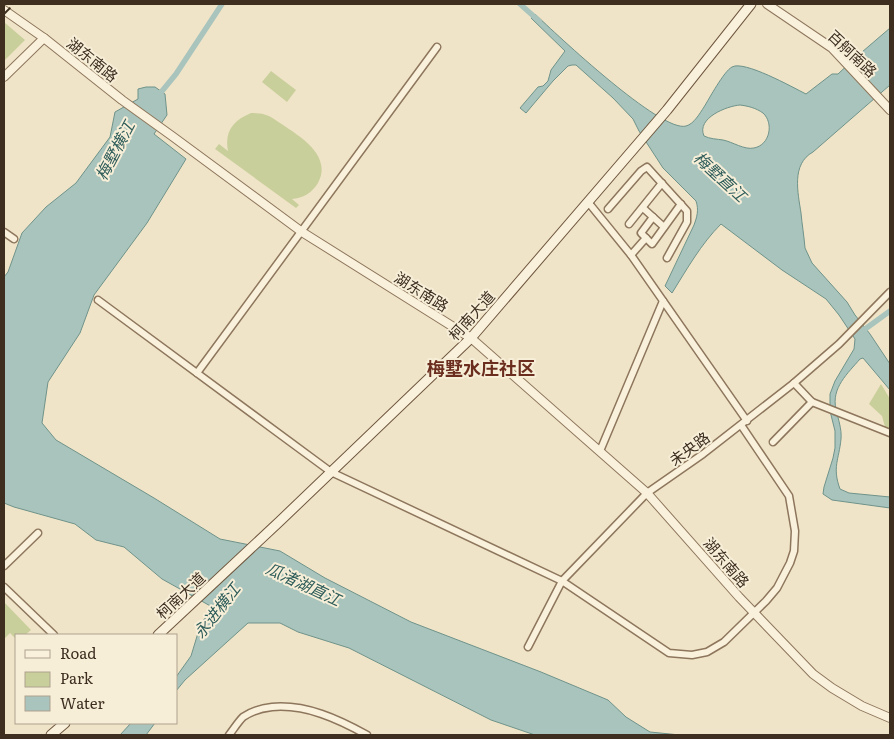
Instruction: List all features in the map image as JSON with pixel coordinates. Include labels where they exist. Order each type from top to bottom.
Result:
[{"type":"main road","name":"柯南大道","points":[[159,634],[471,338],[642,139],[751,4]]},
{"type":"main road","points":[[52,735],[64,724]]},
{"type":"street","name":"百舸南路","points":[[767,4],[832,48],[890,110]]},
{"type":"street","name":"湖东南路","points":[[4,10],[44,38],[122,100],[302,232],[471,338],[647,493],[754,613],[813,674],[862,706],[887,717]]},
{"type":"street","points":[[4,77],[44,38]]},
{"type":"street","points":[[197,373],[437,47]]},
{"type":"street","points":[[608,209],[641,171],[647,167],[687,211],[687,222],[667,258]]},
{"type":"street","points":[[629,224],[662,184]]},
{"type":"street","points":[[588,202],[631,255],[747,420]]},
{"type":"street","points":[[653,217],[641,233],[652,244],[681,204]]},
{"type":"street","points":[[642,208],[664,227]]},
{"type":"street","points":[[4,232],[14,239]]},
{"type":"street","points":[[631,255],[646,238]]},
{"type":"street","name":"未央路","points":[[528,647],[562,581],[647,493],[704,454],[794,383],[839,344],[890,292]]},
{"type":"street","points":[[98,300],[331,472],[562,581],[669,653],[692,655],[707,652],[724,642],[777,588],[786,573],[794,551],[795,530],[789,496],[740,426]]},
{"type":"street","points":[[600,451],[663,301]]},
{"type":"street","points":[[794,383],[812,402],[890,433]]},
{"type":"street","points":[[773,442],[812,402]]},
{"type":"street","points":[[4,566],[38,532]]},
{"type":"street","points":[[4,587],[53,634]]},
{"type":"street","points":[[229,735],[243,718],[260,708],[282,706],[306,709],[327,715],[367,735]]},
{"type":"green space","points":[[4,22],[25,40],[4,61]]},
{"type":"green space","points":[[271,71],[296,90],[287,102],[262,82]]},
{"type":"green space","points":[[251,113],[269,116],[301,137],[310,145],[321,162],[322,172],[316,187],[307,194],[292,199],[299,205],[296,208],[215,149],[219,144],[228,151],[229,132],[232,127],[240,119]]},
{"type":"green space","points":[[881,384],[890,399],[890,428],[885,427],[882,416],[869,404]]},
{"type":"green space","points":[[4,602],[31,630],[26,634],[15,634],[15,638],[10,633],[4,639]]},
{"type":"water","points":[[535,14],[585,60],[633,99],[673,124],[686,126],[696,118],[721,79],[732,67],[747,67],[806,94],[832,74],[838,74],[890,28],[890,85],[806,157],[799,171],[798,188],[805,248],[812,263],[847,302],[890,364],[890,390],[863,358],[850,370],[838,388],[835,401],[841,435],[836,475],[840,489],[849,493],[890,497],[890,508],[832,500],[823,494],[835,448],[835,431],[830,411],[830,394],[835,381],[854,349],[855,339],[839,315],[826,299],[782,270],[721,224],[701,248],[672,293],[665,286],[694,225],[697,213],[696,201],[663,168],[633,119],[576,65],[568,66],[526,113],[520,108],[538,87],[543,86],[548,81],[551,70],[565,51],[531,18]],"holes":[[[740,105],[755,109],[766,117],[769,133],[764,143],[754,148],[746,148],[727,141],[704,136],[704,124],[708,119],[714,114]]]},
{"type":"water","points":[[155,87],[165,94],[167,115],[154,134],[186,159],[147,223],[94,295],[80,333],[48,382],[42,423],[56,440],[220,539],[280,551],[325,578],[411,622],[608,700],[626,717],[650,732],[680,735],[535,735],[491,720],[349,648],[298,632],[280,623],[248,623],[178,689],[178,674],[191,656],[201,623],[214,608],[162,579],[124,547],[96,540],[75,524],[4,503],[4,277],[8,272],[22,233],[46,207],[76,183],[110,137],[115,112],[138,99],[138,89]]},
{"type":"water","points":[[130,724],[154,724],[146,735],[120,735]]},
{"type":"waterway","name":"梅墅横江","points":[[158,96],[176,74],[222,4]]},
{"type":"waterway","name":"梅墅直江","points":[[520,4],[539,21]]},
{"type":"waterway","points":[[861,332],[890,311]]},
{"type":"railway","points":[[4,14],[14,4]]},
{"type":"district","name":"梅墅水庄社区","points":[[481,367]]},
{"type":"water label","name":"瓜渚湖直江","points":[[304,583]]},
{"type":"water label","name":"永进横江","points":[[216,610]]}]
